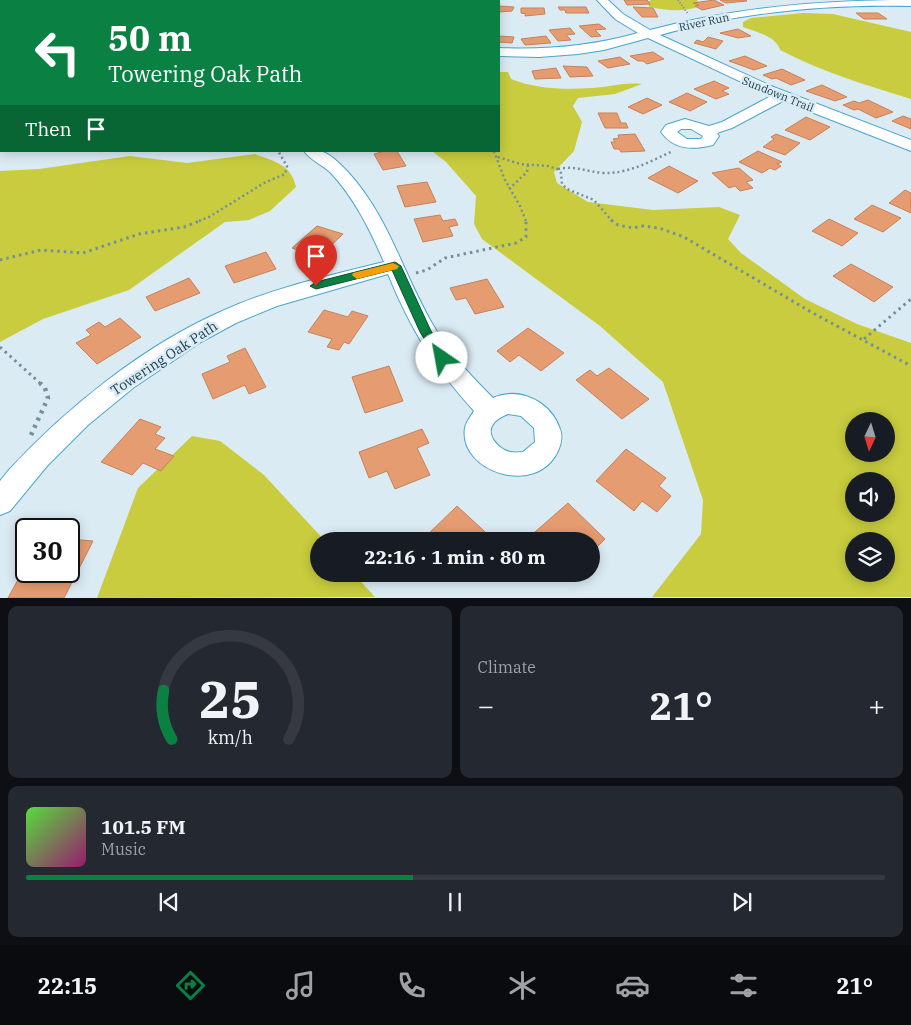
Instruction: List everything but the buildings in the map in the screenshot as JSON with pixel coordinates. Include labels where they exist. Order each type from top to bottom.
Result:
[{"type":"street","name":"Sundown Trail","points":[[602,0],[624,20],[728,73],[781,96],[911,146]]},
{"type":"street","name":"River Run","points":[[500,52],[550,52],[585,49],[694,23],[783,8],[850,2],[911,3]]},
{"type":"street","points":[[684,143],[700,144],[707,142],[711,136],[708,131],[727,126],[781,96]]},
{"type":"street","points":[[314,152],[331,163],[353,185],[367,206],[426,332],[442,358],[489,410]]},
{"type":"street","name":"Towering Oak Path","points":[[0,502],[47,447],[105,396],[147,366],[227,317],[316,286],[398,271]]},
{"type":"path","points":[[498,157],[528,165],[548,166],[557,169],[576,166],[600,173],[619,172],[641,166],[673,151],[684,143]]},
{"type":"path","points":[[0,260],[41,250],[83,254],[139,234],[196,223],[209,217],[264,182],[285,174],[287,166],[279,152]]},
{"type":"path","points":[[398,271],[427,270],[445,258],[523,241],[528,232],[526,220],[509,189],[495,152]]},
{"type":"path","points":[[509,189],[527,172],[528,165]]},
{"type":"path","points":[[557,169],[561,173],[562,184],[567,189],[594,200],[610,219],[618,225],[633,228],[643,226],[659,228],[684,237],[832,324],[864,339],[911,366]]},
{"type":"path","points":[[864,339],[911,299]]},
{"type":"path","points":[[0,347],[45,388],[48,398],[31,435],[34,442],[47,447]]},
{"type":"shaded area","points":[[651,0],[697,0],[700,6],[681,10],[662,9],[649,7],[648,2]]},
{"type":"shaded area","points":[[803,13],[833,14],[911,32],[911,99],[844,78],[812,65],[780,50],[778,45],[770,38],[743,27],[743,22],[751,18]]},
{"type":"shaded area","points":[[500,72],[508,72],[511,79],[531,85],[562,89],[642,84],[615,94],[578,98],[573,106],[582,122],[574,151],[554,172],[557,183],[588,202],[653,210],[719,207],[740,215],[728,239],[741,253],[805,299],[857,324],[911,343],[911,597],[652,597],[701,534],[703,500],[663,382],[600,326],[482,239],[474,224],[476,196],[446,162],[433,152],[500,152]]},
{"type":"shaded area","points":[[255,154],[281,165],[294,179],[296,187],[270,211],[249,220],[225,222],[129,290],[43,319],[0,342],[0,171],[39,169],[130,156],[187,163]]},
{"type":"shaded area","points":[[192,436],[220,441],[264,475],[317,532],[310,532],[310,582],[361,582],[375,597],[97,598],[138,488]]},
{"type":"slow traffic","points":[[357,275],[393,266]]},
{"type":"route","points":[[316,286],[395,266],[426,332],[442,358]]}]
